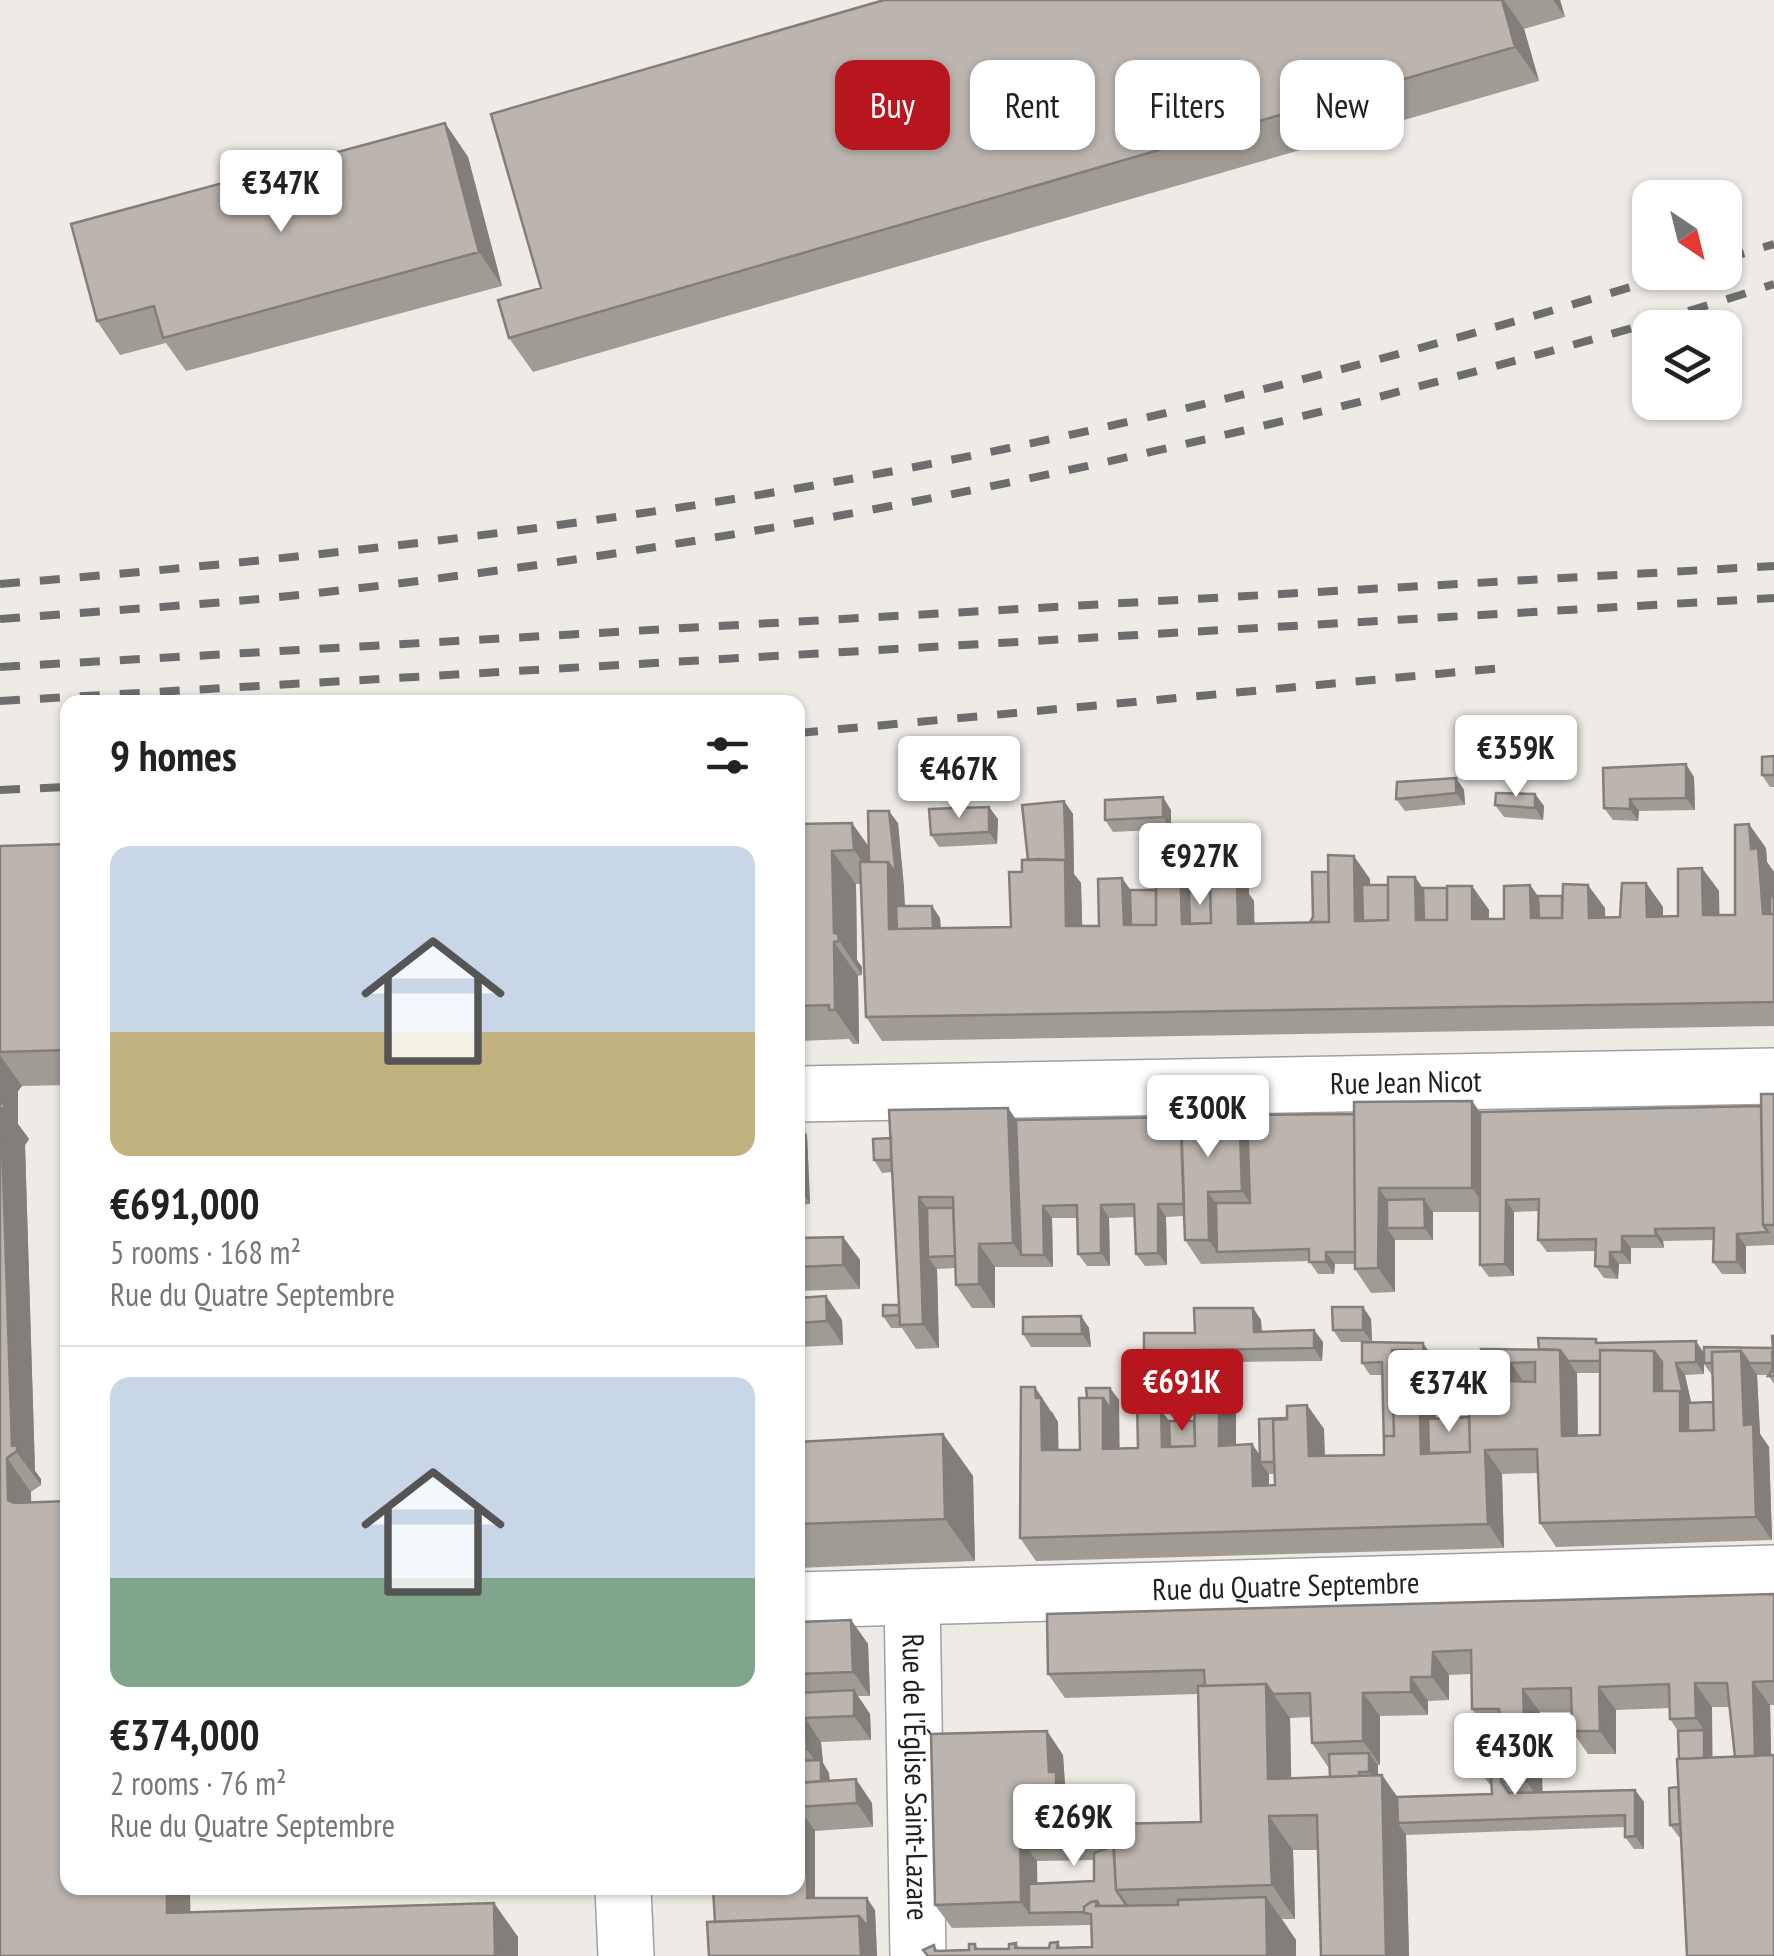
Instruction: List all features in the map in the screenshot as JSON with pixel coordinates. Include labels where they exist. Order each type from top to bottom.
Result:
[{"type":"street","name":"Rue Jean Nicot","points":[[805,1094],[1774,1076]]},
{"type":"street","name":"Rue du Quatre Septembre","points":[[805,1600],[1774,1574]]},
{"type":"street","name":"Rue de l'Église Saint-Lazare","points":[[912,1598],[918,1956]]},
{"type":"street","points":[[623,1895],[626,1956]]},
{"type":"building","points":[[884,0],[1502,0],[1515,47],[1404,79],[1404,60],[1280,60],[1280,115],[1260,121],[1260,60],[1115,60],[1115,150],[1159,150],[509,338],[498,300],[541,288],[491,114]]},
{"type":"building","points":[[445,123],[479,252],[163,338],[154,306],[97,321],[71,224]]},
{"type":"building","points":[[1774,756],[1774,775],[1762,775],[1762,757]]},
{"type":"building","points":[[1686,764],[1686,798],[1630,799],[1630,809],[1604,808],[1603,768]]},
{"type":"building","points":[[1456,778],[1456,793],[1396,799],[1397,782]]},
{"type":"building","points":[[1496,793],[1535,794],[1535,808],[1495,805]]},
{"type":"building","points":[[1163,797],[1163,817],[1105,820],[1105,800]]},
{"type":"building","points":[[1064,801],[1066,861],[1028,860],[1022,805]]},
{"type":"building","points":[[989,807],[989,832],[931,835],[929,809]]},
{"type":"building","points":[[868,811],[889,811],[896,874],[888,862],[869,862]]},
{"type":"building","points":[[852,823],[854,850],[832,851],[834,933],[839,941],[834,942],[835,1010],[829,1010],[829,1005],[805,1006],[805,824]]},
{"type":"building","points":[[1749,824],[1751,849],[1758,848],[1763,914],[1774,914],[1774,1002],[866,1017],[860,862],[888,862],[889,929],[1011,927],[1009,872],[1022,872],[1022,860],[1040,859],[1065,860],[1066,926],[1099,926],[1098,879],[1122,878],[1124,925],[1156,925],[1156,864],[1180,864],[1182,924],[1211,923],[1210,877],[1237,877],[1238,924],[1329,922],[1328,855],[1354,856],[1355,921],[1388,920],[1388,877],[1415,877],[1416,920],[1447,920],[1447,886],[1472,886],[1472,919],[1504,919],[1504,886],[1530,885],[1531,918],[1562,918],[1563,884],[1588,885],[1589,918],[1620,917],[1622,883],[1646,883],[1647,917],[1678,916],[1678,869],[1702,868],[1703,915],[1735,915],[1735,825]]},
{"type":"building","points":[[60,844],[60,1050],[0,1052],[0,846]]},
{"type":"building","points":[[1241,868],[1240,882],[1237,877],[1221,877],[1221,869]]},
{"type":"building","points":[[1312,872],[1328,872],[1329,922],[1310,922]]},
{"type":"building","points":[[1362,885],[1388,885],[1388,920],[1363,921]]},
{"type":"building","points":[[1423,888],[1447,888],[1447,920],[1424,920]]},
{"type":"building","points":[[1130,890],[1156,890],[1156,925],[1131,925]]},
{"type":"building","points":[[1189,892],[1210,892],[1211,923],[1190,924]]},
{"type":"building","points":[[1538,896],[1562,896],[1562,918],[1539,918]]},
{"type":"building","points":[[1770,897],[1774,897],[1774,914],[1770,914]]},
{"type":"building","points":[[896,906],[932,906],[933,928],[897,929]]},
{"type":"building","points":[[1761,1094],[1774,1094],[1774,1225],[1763,1225]]},
{"type":"building","points":[[1472,1101],[1472,1188],[1379,1188],[1378,1268],[1355,1269],[1354,1102]]},
{"type":"building","points":[[0,1102],[5,1105],[1,1111],[12,1446],[17,1445],[17,1451],[7,1458],[8,1500],[60,1501],[60,1895],[167,1895],[167,1913],[494,1903],[495,1956],[0,1956]]},
{"type":"building","points":[[1239,1103],[1242,1191],[1208,1192],[1209,1240],[1185,1240],[1180,1105]]},
{"type":"building","points":[[1761,1106],[1763,1225],[1768,1232],[1737,1234],[1737,1262],[1713,1262],[1714,1228],[1655,1229],[1656,1236],[1622,1236],[1622,1252],[1610,1252],[1610,1267],[1595,1266],[1596,1239],[1538,1240],[1539,1199],[1506,1200],[1505,1264],[1480,1265],[1480,1112]]},
{"type":"building","points":[[1008,1108],[1013,1243],[979,1244],[979,1284],[956,1285],[953,1197],[919,1197],[923,1324],[900,1325],[889,1110]]},
{"type":"building","points":[[1354,1114],[1355,1252],[1326,1252],[1326,1262],[1309,1262],[1309,1249],[1217,1252],[1216,1203],[1250,1203],[1247,1115]]},
{"type":"building","points":[[1181,1117],[1184,1204],[1158,1204],[1158,1253],[1136,1254],[1134,1204],[1101,1205],[1101,1253],[1078,1254],[1077,1205],[1043,1206],[1044,1255],[1021,1255],[1016,1120]]},
{"type":"building","points":[[891,1138],[891,1160],[874,1160],[873,1139]]},
{"type":"building","points":[[1424,1199],[1425,1228],[1387,1228],[1387,1200]]},
{"type":"building","points":[[927,1208],[953,1208],[955,1256],[928,1257]]},
{"type":"building","points":[[843,1237],[843,1265],[805,1267],[805,1238]]},
{"type":"building","points":[[826,1296],[827,1321],[805,1323],[805,1298]]},
{"type":"building","points":[[883,1305],[899,1305],[899,1315],[883,1316]]},
{"type":"building","points":[[1332,1307],[1363,1307],[1363,1330],[1333,1330]]},
{"type":"building","points":[[1194,1308],[1253,1308],[1254,1332],[1314,1330],[1314,1348],[1144,1351],[1144,1333],[1195,1333]]},
{"type":"building","points":[[1081,1316],[1082,1334],[1023,1334],[1023,1317]]},
{"type":"building","points":[[1774,1336],[1772,1370],[1772,1363],[1749,1363],[1741,1351],[1712,1352],[1712,1363],[1704,1363],[1704,1347],[1773,1348]]},
{"type":"building","points":[[1538,1338],[1596,1339],[1596,1343],[1696,1341],[1696,1362],[1676,1363],[1684,1398],[1680,1391],[1662,1391],[1662,1362],[1654,1351],[1600,1350],[1600,1361],[1568,1361],[1560,1350],[1539,1349]]},
{"type":"building","points":[[1362,1342],[1423,1343],[1424,1362],[1412,1350],[1392,1350],[1394,1436],[1384,1436],[1384,1447],[1382,1362],[1362,1363]]},
{"type":"building","points":[[1481,1349],[1560,1350],[1562,1436],[1600,1435],[1600,1350],[1654,1351],[1654,1391],[1680,1391],[1680,1431],[1714,1430],[1712,1352],[1741,1351],[1744,1425],[1753,1424],[1756,1517],[1540,1523],[1537,1449],[1485,1450],[1488,1524],[1020,1538],[1021,1387],[1035,1387],[1036,1398],[1041,1398],[1042,1450],[1080,1450],[1079,1398],[1103,1398],[1103,1449],[1138,1448],[1137,1402],[1152,1401],[1152,1410],[1161,1410],[1162,1447],[1195,1446],[1194,1388],[1219,1389],[1219,1446],[1252,1444],[1253,1486],[1275,1485],[1273,1420],[1287,1419],[1287,1406],[1307,1405],[1309,1456],[1384,1455],[1384,1436],[1394,1436],[1392,1350],[1412,1350],[1412,1370],[1419,1370],[1421,1454],[1470,1452],[1469,1406],[1483,1405]],"holes":[[[1535,1362],[1535,1382],[1511,1381],[1511,1363]]]},
{"type":"building","points":[[1086,1388],[1110,1388],[1111,1410],[1103,1398],[1087,1398]]},
{"type":"building","points":[[1713,1402],[1714,1430],[1688,1431],[1688,1403]]},
{"type":"building","points":[[1469,1417],[1470,1452],[1429,1453],[1428,1419]]},
{"type":"building","points":[[1287,1418],[1273,1420],[1274,1462],[1260,1462],[1259,1419]]},
{"type":"building","points":[[1169,1421],[1194,1421],[1195,1446],[1170,1447]]},
{"type":"building","points":[[943,1434],[945,1519],[805,1524],[805,1442]]},
{"type":"building","points":[[1774,1594],[1774,1681],[1753,1682],[1755,1756],[1735,1757],[1727,1683],[1695,1683],[1696,1718],[1670,1719],[1669,1684],[1599,1687],[1600,1731],[1572,1731],[1571,1688],[1523,1689],[1526,1781],[1501,1782],[1499,1709],[1472,1709],[1471,1650],[1433,1652],[1432,1677],[1411,1677],[1411,1692],[1363,1693],[1363,1741],[1312,1743],[1310,1693],[1273,1694],[1266,1684],[1205,1686],[1204,1670],[1048,1674],[1047,1614]]},
{"type":"building","points":[[851,1620],[853,1672],[805,1674],[805,1622]]},
{"type":"building","points":[[1266,1684],[1268,1779],[1382,1775],[1386,1956],[1321,1956],[1317,1815],[1269,1816],[1272,1885],[1116,1890],[1112,1824],[1201,1822],[1198,1686]]},
{"type":"building","points":[[854,1690],[854,1716],[805,1718],[805,1693]]},
{"type":"building","points":[[1499,1720],[1501,1782],[1509,1793],[1635,1790],[1635,1836],[1625,1837],[1625,1815],[1398,1823],[1397,1797],[1492,1794],[1491,1774],[1482,1775],[1480,1721]]},
{"type":"building","points":[[1704,1730],[1704,1758],[1679,1759],[1678,1731]]},
{"type":"building","points":[[1047,1731],[1049,1772],[1056,1772],[1056,1808],[1020,1809],[1021,1902],[935,1905],[931,1734]]},
{"type":"building","points":[[1369,1753],[1369,1772],[1330,1777],[1329,1754]]},
{"type":"building","points":[[1774,1755],[1774,1956],[1687,1956],[1677,1759]]},
{"type":"building","points":[[821,1760],[821,1781],[805,1782],[805,1761]]},
{"type":"building","points":[[856,1779],[857,1803],[805,1807],[805,1783]]},
{"type":"building","points":[[1678,1787],[1680,1824],[1670,1825],[1669,1788]]},
{"type":"building","points":[[1075,1819],[1075,1830],[1113,1830],[1116,1890],[1127,1906],[1100,1906],[1097,1901],[1084,1907],[1084,1912],[1029,1913],[1029,1884],[1094,1881],[1094,1853],[1110,1847],[1028,1849],[1028,1821]]},
{"type":"building","points":[[805,1875],[807,1898],[867,1898],[868,1927],[859,1916],[715,1922],[713,1895],[805,1895]]},
{"type":"building","points":[[1266,1897],[1267,1956],[928,1956],[923,1950],[934,1945],[935,1951],[969,1950],[969,1944],[975,1944],[975,1949],[1009,1949],[1009,1944],[1016,1943],[1015,1948],[1049,1948],[1050,1943],[1058,1942],[1057,1948],[1092,1947],[1091,1914],[1084,1913],[1084,1907],[1091,1902],[1097,1901],[1096,1906],[1178,1905],[1178,1900]]},
{"type":"building","points":[[859,1916],[861,1956],[709,1956],[707,1922]]},
{"type":"railway","points":[[1742,254],[1774,244]]},
{"type":"railway","points":[[0,619],[210,603],[465,575],[852,513],[1109,461],[1363,401],[1621,331],[1774,284]]},
{"type":"railway","points":[[0,584],[257,561],[514,531],[896,470],[1106,427],[1271,387],[1632,286]]},
{"type":"railway","points":[[0,667],[1774,566]]},
{"type":"railway","points":[[103,695],[1774,598]]},
{"type":"railway","points":[[805,732],[1502,668]]},
{"type":"railway","points":[[0,701],[60,698]]},
{"type":"railway","points":[[0,790],[60,787]]}]
